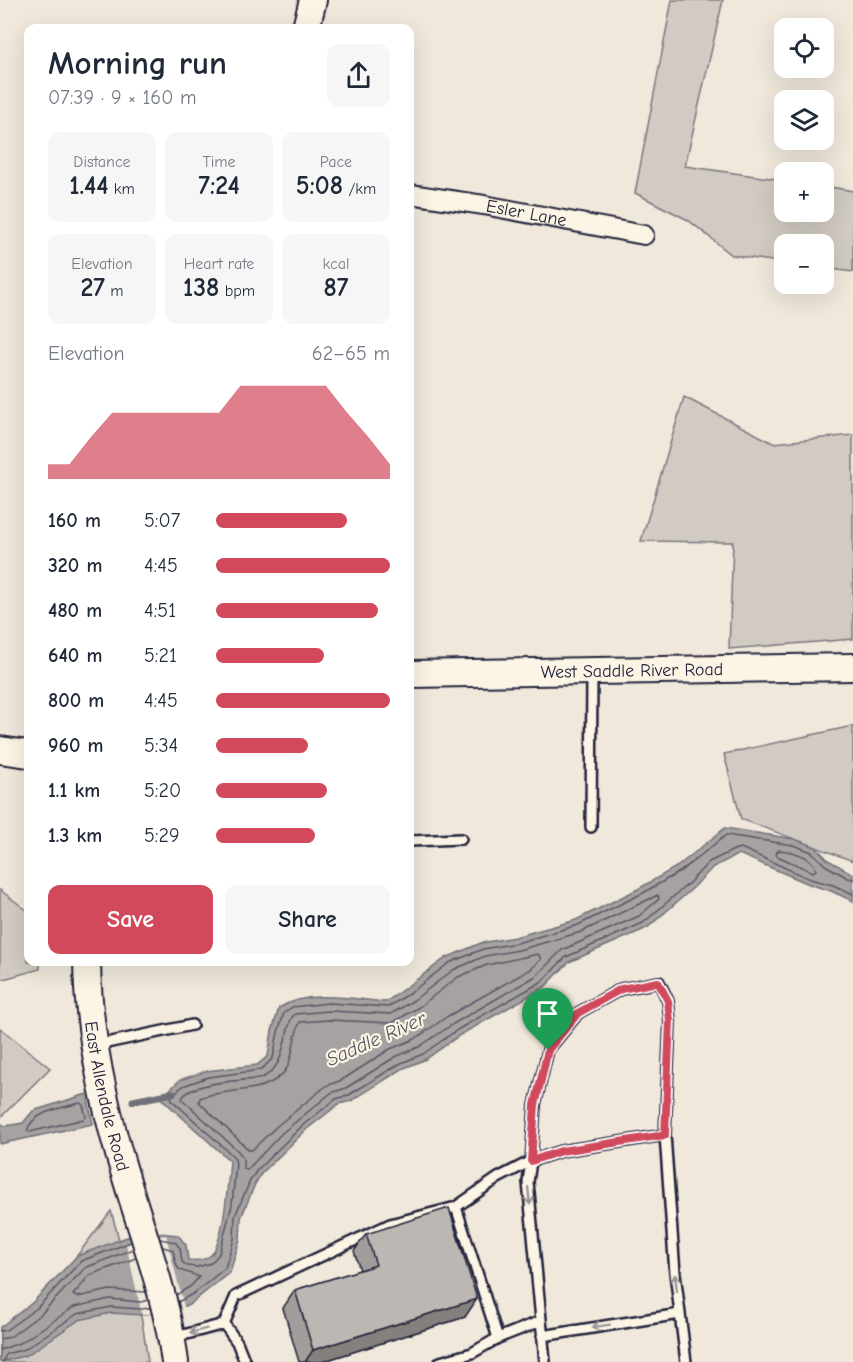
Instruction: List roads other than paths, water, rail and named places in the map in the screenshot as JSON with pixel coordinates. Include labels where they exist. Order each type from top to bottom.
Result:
[{"type":"main road","points":[[307,24],[313,0]]},
{"type":"main road","name":"West Saddle River Road","points":[[414,674],[853,667]]},
{"type":"main road","points":[[0,750],[24,753]]},
{"type":"main road","name":"East Allendale Road","points":[[87,966],[89,1015],[94,1046],[124,1170],[143,1229],[171,1338]]},
{"type":"street","name":"Esler Lane","points":[[414,195],[484,205],[644,235]]},
{"type":"lane","points":[[591,826],[592,671]]},
{"type":"lane","points":[[414,841],[461,839]]},
{"type":"lane","points":[[545,1362],[528,1182],[535,1105],[548,1050],[578,1013],[621,989],[658,982],[668,1001],[670,1021],[665,1135],[675,1273],[686,1362]]},
{"type":"lane","points":[[94,1046],[192,1024]]},
{"type":"lane","points":[[224,1324],[236,1296],[390,1224],[456,1207],[498,1178],[531,1161],[561,1151],[665,1135]]},
{"type":"lane","points":[[456,1207],[498,1338]]},
{"type":"lane","points":[[542,1336],[680,1314]]},
{"type":"lane","points":[[440,1362],[471,1353],[498,1338],[541,1322]]},
{"type":"lane","points":[[171,1338],[224,1324]]},
{"type":"lane","points":[[224,1324],[237,1342],[245,1362]]},
{"type":"water","name":"Saddle River","points":[[725,828],[794,839],[816,847],[828,860],[853,874],[853,901],[739,854],[713,867],[693,888],[647,928],[569,962],[545,987],[460,1035],[426,1059],[402,1069],[351,1101],[339,1104],[307,1129],[261,1174],[255,1184],[241,1218],[240,1239],[230,1272],[189,1305],[142,1315],[111,1313],[79,1320],[27,1355],[0,1362],[0,1327],[32,1303],[77,1256],[127,1237],[148,1232],[178,1235],[186,1245],[188,1260],[197,1260],[211,1255],[219,1238],[225,1211],[230,1161],[161,1098],[180,1080],[206,1071],[257,1065],[268,1056],[279,1008],[291,1002],[331,997],[386,1002],[446,958],[481,943],[515,937],[576,920],[640,888],[678,866]]},
{"type":"water","points":[[87,1094],[93,1124],[0,1144],[0,1123],[5,1126],[23,1123],[33,1111]]},
{"type":"waterway","points":[[133,1101],[173,1093]]}]
